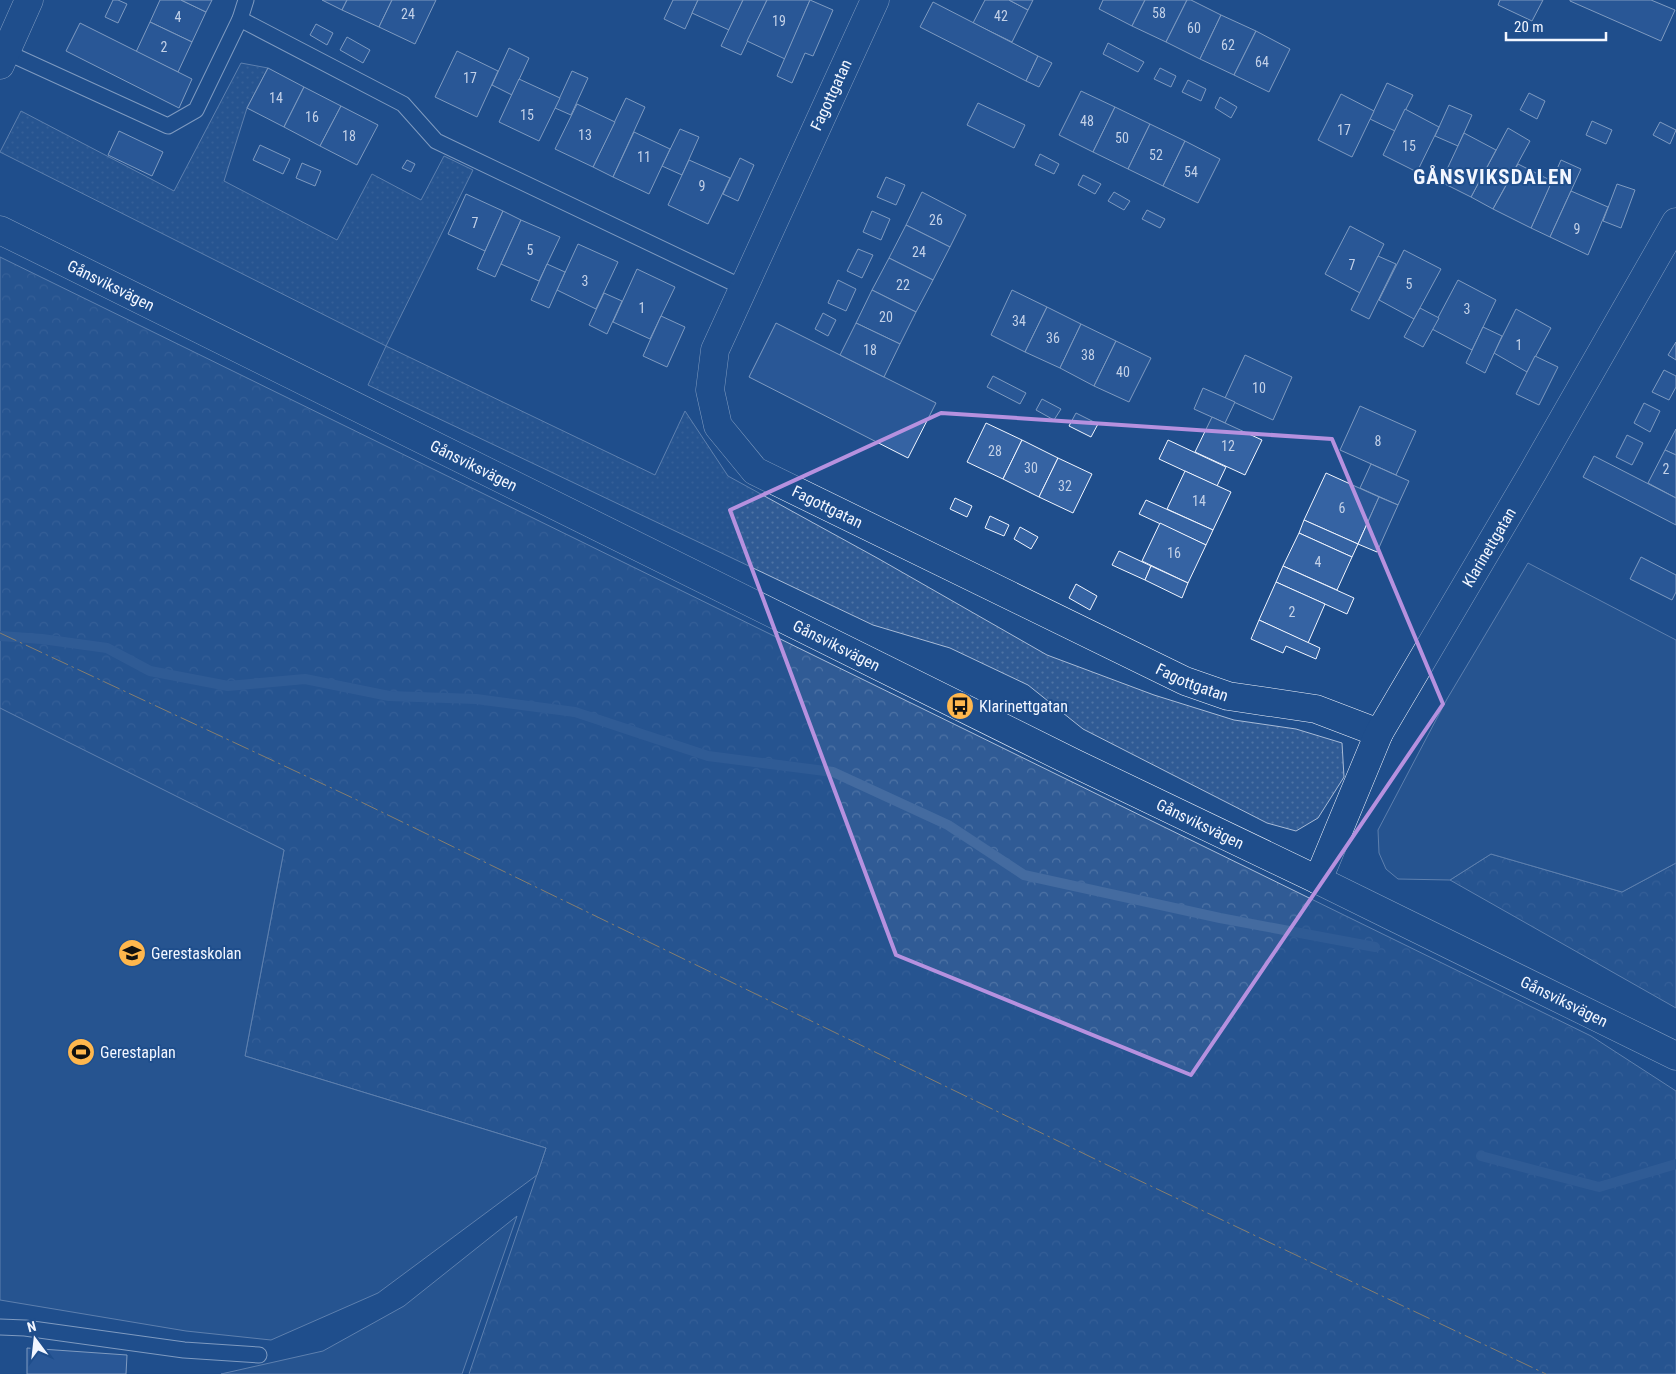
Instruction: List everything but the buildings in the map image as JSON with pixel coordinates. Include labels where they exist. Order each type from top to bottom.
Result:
[{"type":"street","points":[[3,58],[29,0]]},
{"type":"street","name":"Fagottgatan","points":[[867,3],[716,350],[710,390],[718,426],[756,471],[1185,682],[1228,696],[1316,709],[1379,733]]},
{"type":"street","name":"Klarinettgatan","points":[[1318,880],[1379,733],[1533,472],[1676,222]]},
{"type":"street","name":"Gånsviksvägen","points":[[0,230],[1074,763],[1318,880],[1676,1056]]},
{"type":"lane","points":[[3,58],[168,126],[196,110],[240,19],[246,0]]},
{"type":"lane","points":[[240,19],[403,104],[436,141],[744,288]]},
{"type":"lane","points":[[0,1327],[25,1328],[184,1350],[259,1355]]},
{"type":"highlighted area","points":[[941,413],[1332,439],[1443,704],[1191,1075],[896,955],[730,510]]},
{"type":"green space","points":[[241,63],[268,68],[247,108],[224,181],[337,240],[372,174],[421,200],[444,156],[473,170],[386,346],[0,152],[21,111],[174,191]]},
{"type":"green space","points":[[0,257],[1591,1036],[1676,1091],[1676,1374],[469,1374],[546,1148],[245,1056],[284,850],[0,711]]},
{"type":"green space","points":[[386,346],[655,475],[685,411],[728,476],[879,559],[1047,655],[1154,695],[1234,720],[1296,729],[1342,743],[1344,777],[1318,818],[1296,831],[1267,823],[1083,729],[1028,685],[950,648],[873,625],[368,385]]},
{"type":"green space","points":[[1491,854],[1622,892],[1676,863],[1676,1008],[1450,880]]},
{"type":"shaded area","points":[[1528,563],[1676,640],[1676,863],[1622,892],[1491,854],[1450,880],[1398,879],[1386,869],[1379,853],[1378,830],[1447,699]]},
{"type":"shaded area","name":"Gerestaskolan","points":[[0,708],[284,850],[245,1056],[546,1148],[537,1175],[378,1293],[271,1340],[186,1331],[0,1300]]},
{"type":"shaded area","points":[[517,1216],[462,1374],[221,1374],[323,1351],[404,1306]]},
{"type":"waterway","points":[[0,636],[42,639],[107,648],[150,671],[228,686],[305,679],[389,696],[476,699],[575,712],[708,756],[833,772],[948,825],[1024,875],[1220,918],[1375,947]]},
{"type":"waterway","points":[[1481,1156],[1599,1187],[1676,1164]]},
{"type":"power","points":[[0,633],[355,799],[1134,1178],[1546,1374]]},
{"type":"place","name":"Klarinettgatan","points":[[960,706]]},
{"type":"place","name":"Gerestaskolan","points":[[132,953]]},
{"type":"place","name":"Gerestaplan","points":[[81,1052]]},
{"type":"district","name":"GÅNSVIKSDALEN","points":[[1493,177]]}]
